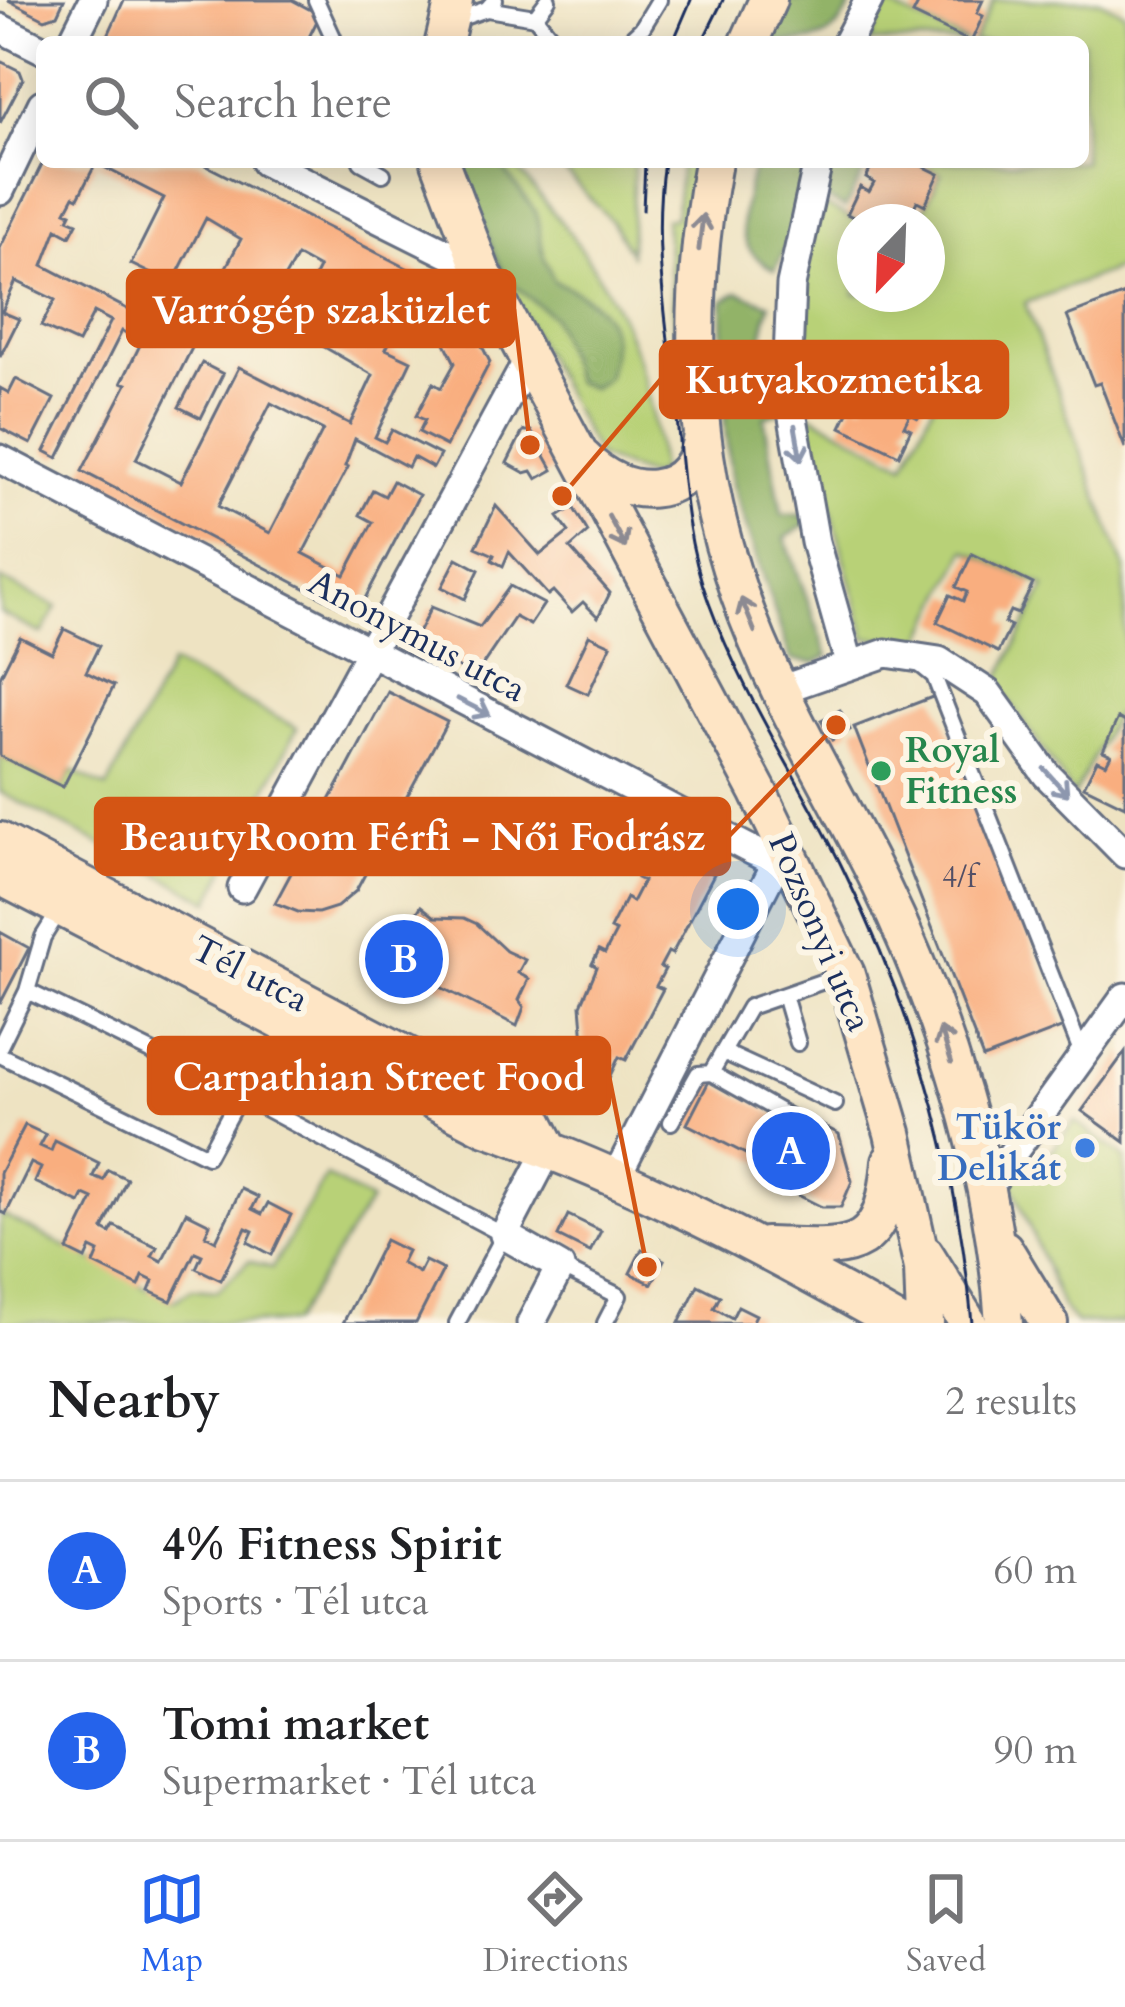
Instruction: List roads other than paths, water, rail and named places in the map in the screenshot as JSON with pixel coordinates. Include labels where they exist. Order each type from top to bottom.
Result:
[{"type":"main road","points":[[752,36],[768,0]]},
{"type":"main road","name":"Pozsonyi utca","points":[[442,168],[481,270],[788,870],[846,974],[893,1133],[922,1268],[925,1323]]},
{"type":"main road","name":"Pozsonyi utca","points":[[712,168],[695,279],[694,379],[714,498],[733,574],[780,690],[879,881],[939,1026],[997,1236],[1004,1323]]},
{"type":"main road","name":"Pozsonyi utca","points":[[570,441],[606,478],[626,487],[651,489],[688,472],[700,452],[703,424]]},
{"type":"main road","name":"Tél utca","points":[[0,841],[414,1059],[529,1110],[549,1149]]},
{"type":"main road","name":"Tél utca","points":[[0,876],[486,1127],[615,1179],[817,1278],[897,1323]]},
{"type":"main road","points":[[752,1246],[835,1248],[863,1239],[878,1225],[888,1197],[893,1133]]},
{"type":"main road","points":[[997,1236],[1049,1323]]},
{"type":"main road","points":[[916,1241],[968,1323]]},
{"type":"main road","points":[[817,1278],[859,1323]]},
{"type":"street","points":[[76,36],[93,0]]},
{"type":"street","points":[[850,36],[869,0]]},
{"type":"street","points":[[0,28],[36,47]]},
{"type":"street","points":[[0,191],[36,116]]},
{"type":"street","points":[[277,168],[481,270]]},
{"type":"street","points":[[817,168],[791,285],[787,384],[815,542],[849,663]]},
{"type":"street","points":[[242,888],[528,361]]},
{"type":"street","name":"Anonymus utca","points":[[0,459],[788,870]]},
{"type":"street","points":[[780,690],[886,653],[939,661],[988,693],[1046,774],[1125,854]]},
{"type":"street","points":[[615,1179],[788,870]]},
{"type":"street","points":[[986,1190],[1125,997]]},
{"type":"street","points":[[531,1323],[560,1267],[504,1235],[549,1149]]},
{"type":"lane","points":[[316,0],[333,36]]},
{"type":"lane","points":[[535,17],[548,0]]},
{"type":"lane","points":[[633,36],[658,0]]},
{"type":"lane","points":[[466,15],[535,17],[550,36]]},
{"type":"lane","points":[[372,168],[383,174]]},
{"type":"lane","points":[[909,656],[934,676],[1082,1054]]},
{"type":"lane","points":[[0,1046],[27,991],[43,937],[62,906]]},
{"type":"lane","points":[[711,1073],[749,1007],[846,974]]},
{"type":"lane","points":[[27,991],[240,1095],[504,1235],[457,1323]]},
{"type":"lane","points":[[784,995],[798,1042]]},
{"type":"lane","points":[[723,1052],[835,1104]]},
{"type":"lane","points":[[0,1055],[207,1156],[240,1095]]},
{"type":"lane","points":[[671,1122],[690,1082],[698,1074],[711,1073],[795,1120]]},
{"type":"lane","points":[[560,1267],[619,1296],[605,1323]]},
{"type":"tram line","points":[[676,36],[691,0]]},
{"type":"tram line","points":[[705,36],[723,0]]},
{"type":"tram line","points":[[643,210],[645,168]]},
{"type":"tram line","points":[[663,168],[659,221],[662,280],[694,553],[738,672],[844,871],[892,979],[944,1148],[972,1323]]},
{"type":"place","name":"Varrógép szaküzlet","points":[[530,445]]},
{"type":"place","name":"Kutyakozmetika","points":[[562,496]]},
{"type":"place","name":"BeautyRoom Férfi - Női Fodrász","points":[[836,725]]},
{"type":"place","name":"Royal Fitness","points":[[881,771]]},
{"type":"place","name":"Tomi market","points":[[404,959]]},
{"type":"place","name":"Tükör Delikát","points":[[1085,1148]]},
{"type":"place","name":"4% Fitness Spirit","points":[[791,1151]]},
{"type":"place","name":"Carpathian Street Food","points":[[647,1267]]}]
